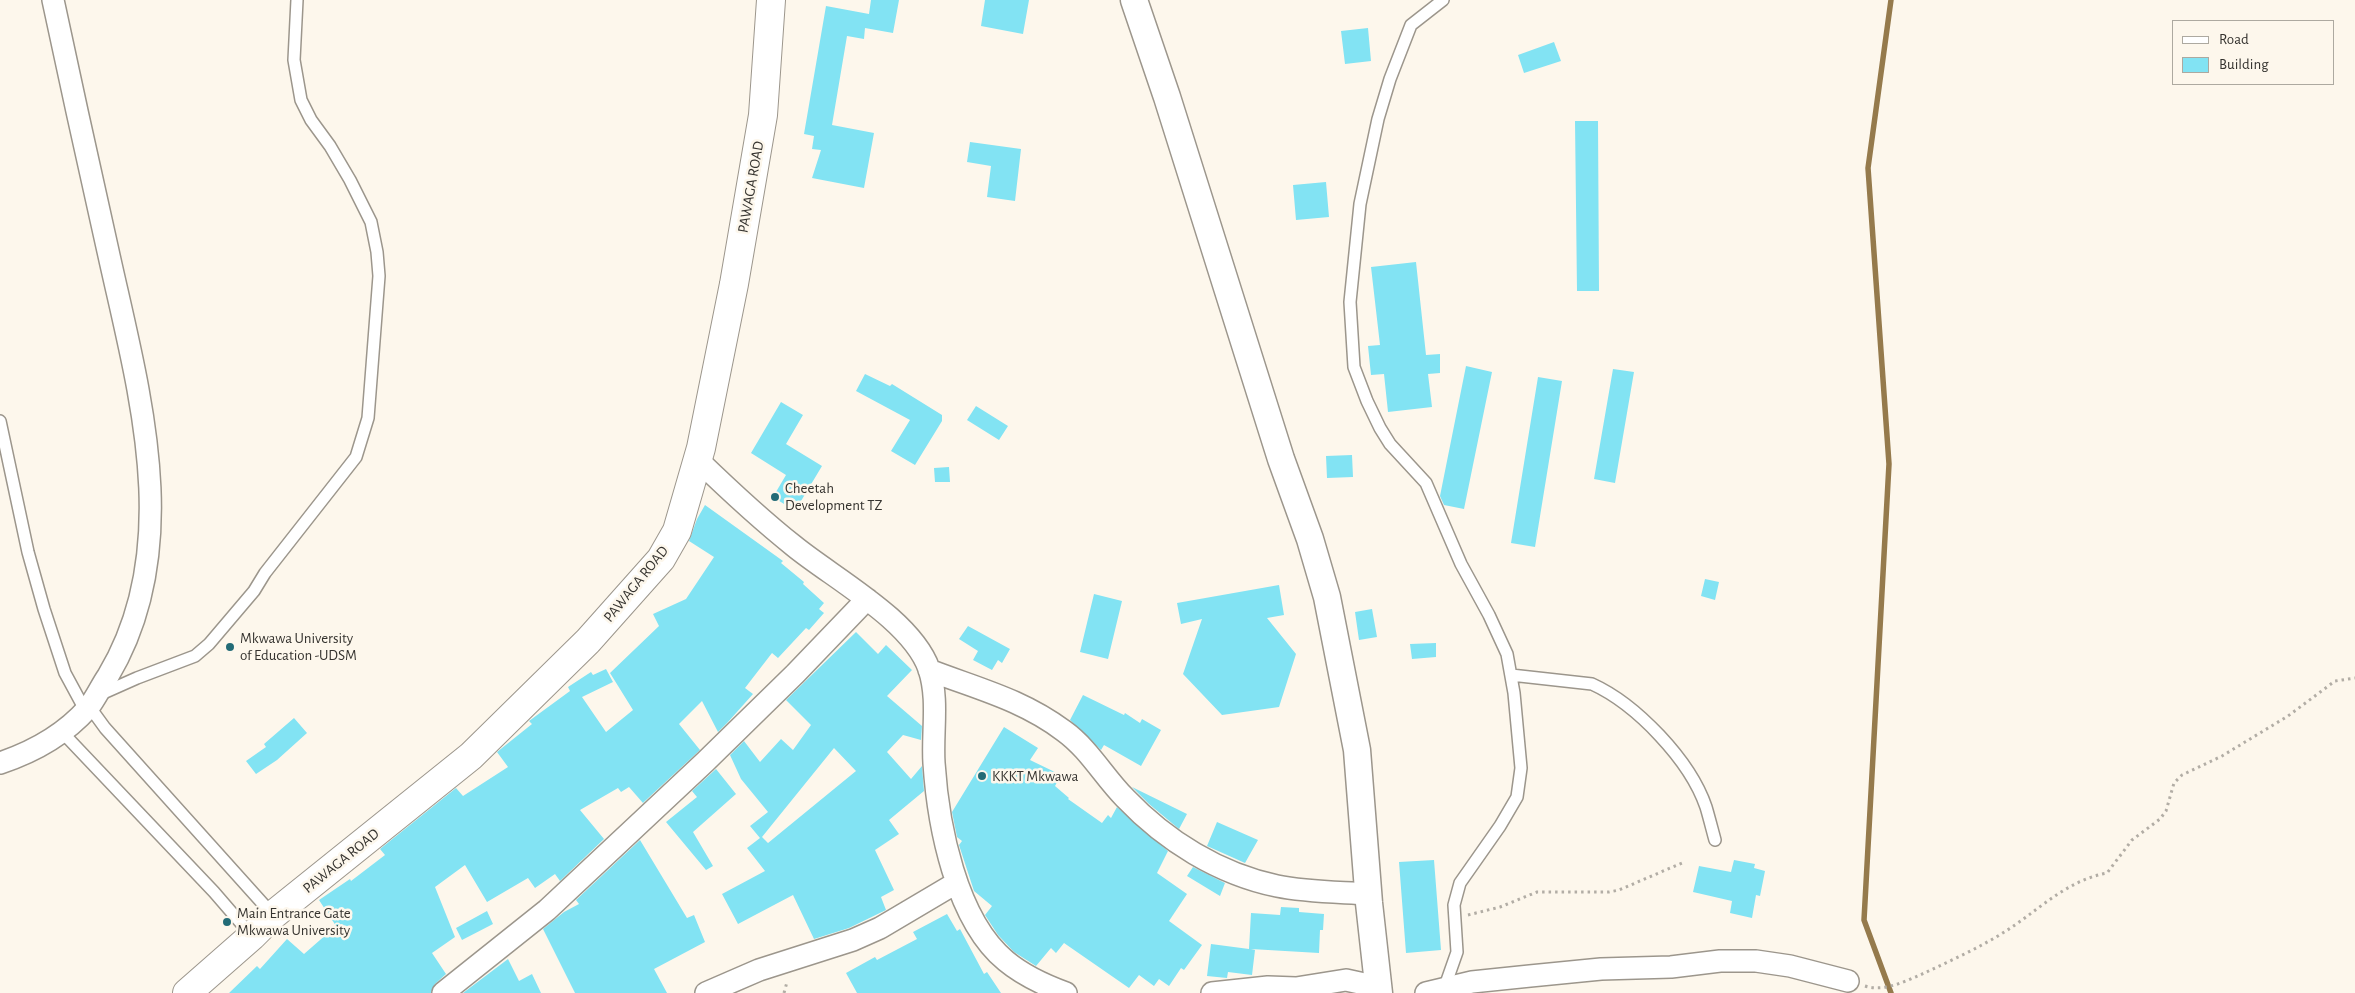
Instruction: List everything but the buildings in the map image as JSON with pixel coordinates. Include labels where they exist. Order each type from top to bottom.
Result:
[{"type":"main road","name":"PAWAGA ROAD","points":[[187,993],[273,916],[472,756],[588,641],[661,559],[677,531],[698,460],[734,284],[763,115],[771,0]]},
{"type":"street","points":[[0,763],[63,732],[90,704],[124,650],[142,596],[152,524],[147,444],[125,328],[53,0]]},
{"type":"street","points":[[1134,0],[1167,97],[1281,459],[1310,539],[1327,597],[1357,750],[1368,894],[1378,990],[1345,986],[1268,987],[1212,993]]},
{"type":"street","points":[[698,460],[743,503],[795,547],[867,599],[912,638],[923,653],[930,670],[934,689],[934,762],[938,803],[956,883],[971,917],[988,942],[1004,960],[1036,981],[1066,993]]},
{"type":"street","points":[[443,993],[547,910],[796,674],[867,599]]},
{"type":"street","points":[[930,670],[1032,710],[1066,732],[1102,769],[1124,797],[1158,829],[1193,854],[1238,875],[1278,886],[1368,894]]},
{"type":"street","points":[[706,993],[759,970],[853,940],[880,928],[956,883]]},
{"type":"street","points":[[1435,991],[1472,982],[1602,969],[1671,967],[1720,961],[1756,961],[1790,966],[1848,981]]},
{"type":"lane","points":[[90,704],[137,678],[195,656],[209,644],[254,591],[265,573],[336,484],[356,457],[363,437],[368,418],[379,276],[377,252],[371,222],[354,187],[330,146],[311,120],[301,100],[294,60],[297,0]]},
{"type":"lane","points":[[1435,991],[1457,952],[1454,906],[1460,883],[1500,826],[1517,797],[1521,768],[1511,675],[1507,654],[1461,564],[1426,482],[1390,444],[1380,428],[1354,367],[1350,302],[1360,204],[1378,119],[1407,30],[1443,0]]},
{"type":"lane","points":[[0,421],[28,552],[65,673],[90,704],[105,728],[273,916]]},
{"type":"lane","points":[[1511,675],[1592,684],[1610,693],[1632,709],[1679,759],[1705,806],[1714,840]]},
{"type":"lane","points":[[63,732],[173,848],[252,936]]},
{"type":"path","points":[[1848,981],[1871,988],[1897,984],[1973,949],[2014,926],[2070,886],[2088,877],[2107,873],[2132,840],[2160,820],[2166,811],[2174,783],[2182,775],[2222,756],[2288,716],[2335,682],[2355,678]]},
{"type":"path","points":[[1455,918],[1500,907],[1537,892],[1609,892],[1619,890],[1682,863]]},
{"type":"waterway","points":[[1891,0],[1868,168],[1889,464],[1864,920],[1891,993]]},
{"type":"place","name":"Cheetah Development TZ","points":[[775,497]]},
{"type":"place","name":"Mkwawa University of Education -UDSM","points":[[230,647]]},
{"type":"place","name":"KKKT Mkwawa","points":[[982,776]]},
{"type":"place","name":"Main Entrance Gate Mkwawa University","points":[[227,922]]}]
